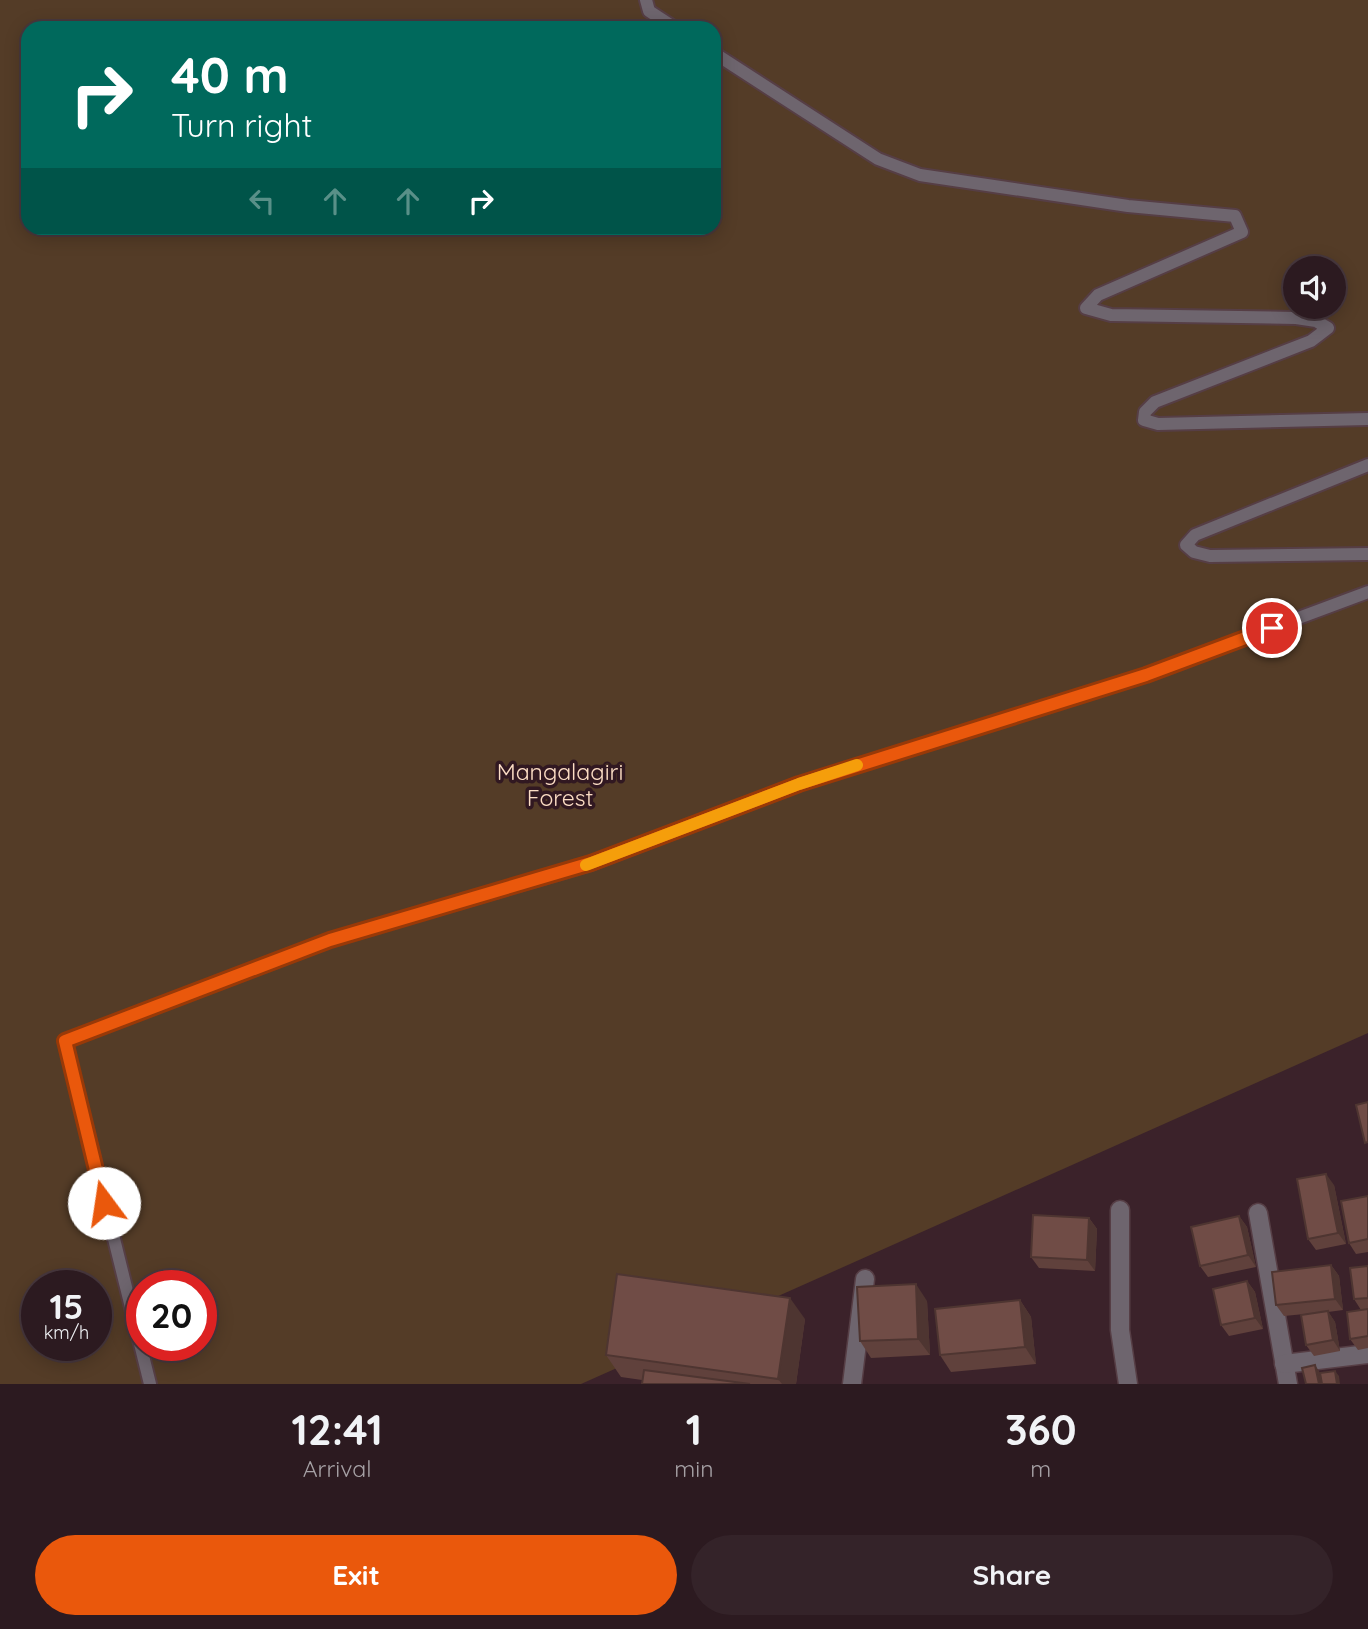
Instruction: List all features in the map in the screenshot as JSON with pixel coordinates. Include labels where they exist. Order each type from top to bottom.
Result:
[{"type":"street","points":[[1120,1210],[1120,1330],[1128,1384]]},
{"type":"street","points":[[1258,1213],[1288,1384]]},
{"type":"street","points":[[852,1384],[865,1279]]},
{"type":"street","points":[[1284,1364],[1368,1354]]},
{"type":"lane","points":[[646,0],[649,11],[664,21]]},
{"type":"lane","points":[[721,58],[878,159],[920,174],[1128,206],[1235,216],[1242,232],[1098,295],[1086,308],[1111,315],[1296,318],[1316,321],[1328,328],[1311,341],[1155,402],[1145,412],[1144,420],[1158,424],[1368,419]]},
{"type":"lane","points":[[1368,465],[1195,535],[1186,545],[1194,552],[1210,556],[1368,554]]},
{"type":"lane","points":[[150,1384],[65,1041],[330,940],[591,863],[799,784],[1146,675],[1368,592]]},
{"type":"green space","name":"Mangalagiri Forest","points":[[0,0],[1368,0],[1368,1033],[581,1384],[0,1384]]},
{"type":"building","points":[[1368,1102],[1368,1142],[1365,1143],[1356,1105]]},
{"type":"building","points":[[1326,1174],[1338,1233],[1308,1239],[1297,1179]]},
{"type":"building","points":[[1368,1196],[1368,1239],[1349,1243],[1341,1201]]},
{"type":"building","points":[[1033,1215],[1089,1218],[1087,1260],[1031,1257]]},
{"type":"building","points":[[1239,1216],[1248,1255],[1200,1266],[1191,1227]]},
{"type":"building","points":[[1331,1265],[1335,1299],[1276,1305],[1272,1272]]},
{"type":"building","points":[[1368,1266],[1368,1298],[1354,1299],[1350,1268]]},
{"type":"building","points":[[617,1274],[790,1298],[778,1379],[606,1355]]},
{"type":"building","points":[[1247,1281],[1255,1318],[1221,1325],[1213,1289]]},
{"type":"building","points":[[916,1284],[918,1339],[860,1341],[857,1287]]},
{"type":"building","points":[[1020,1300],[1025,1347],[940,1355],[935,1309]]},
{"type":"building","points":[[1368,1309],[1368,1336],[1350,1339],[1347,1312]]},
{"type":"building","points":[[1328,1311],[1333,1340],[1306,1345],[1301,1315]]},
{"type":"building","points":[[1315,1365],[1319,1384],[1306,1384],[1302,1368]]},
{"type":"building","points":[[644,1370],[750,1384],[642,1384]]},
{"type":"building","points":[[1335,1371],[1337,1384],[1322,1384],[1320,1373]]},
{"type":"slow traffic","points":[[586,865],[799,784],[857,765]]},
{"type":"route","points":[[104,1203],[65,1041],[330,940],[591,863],[799,784],[1146,675],[1272,628]]}]
